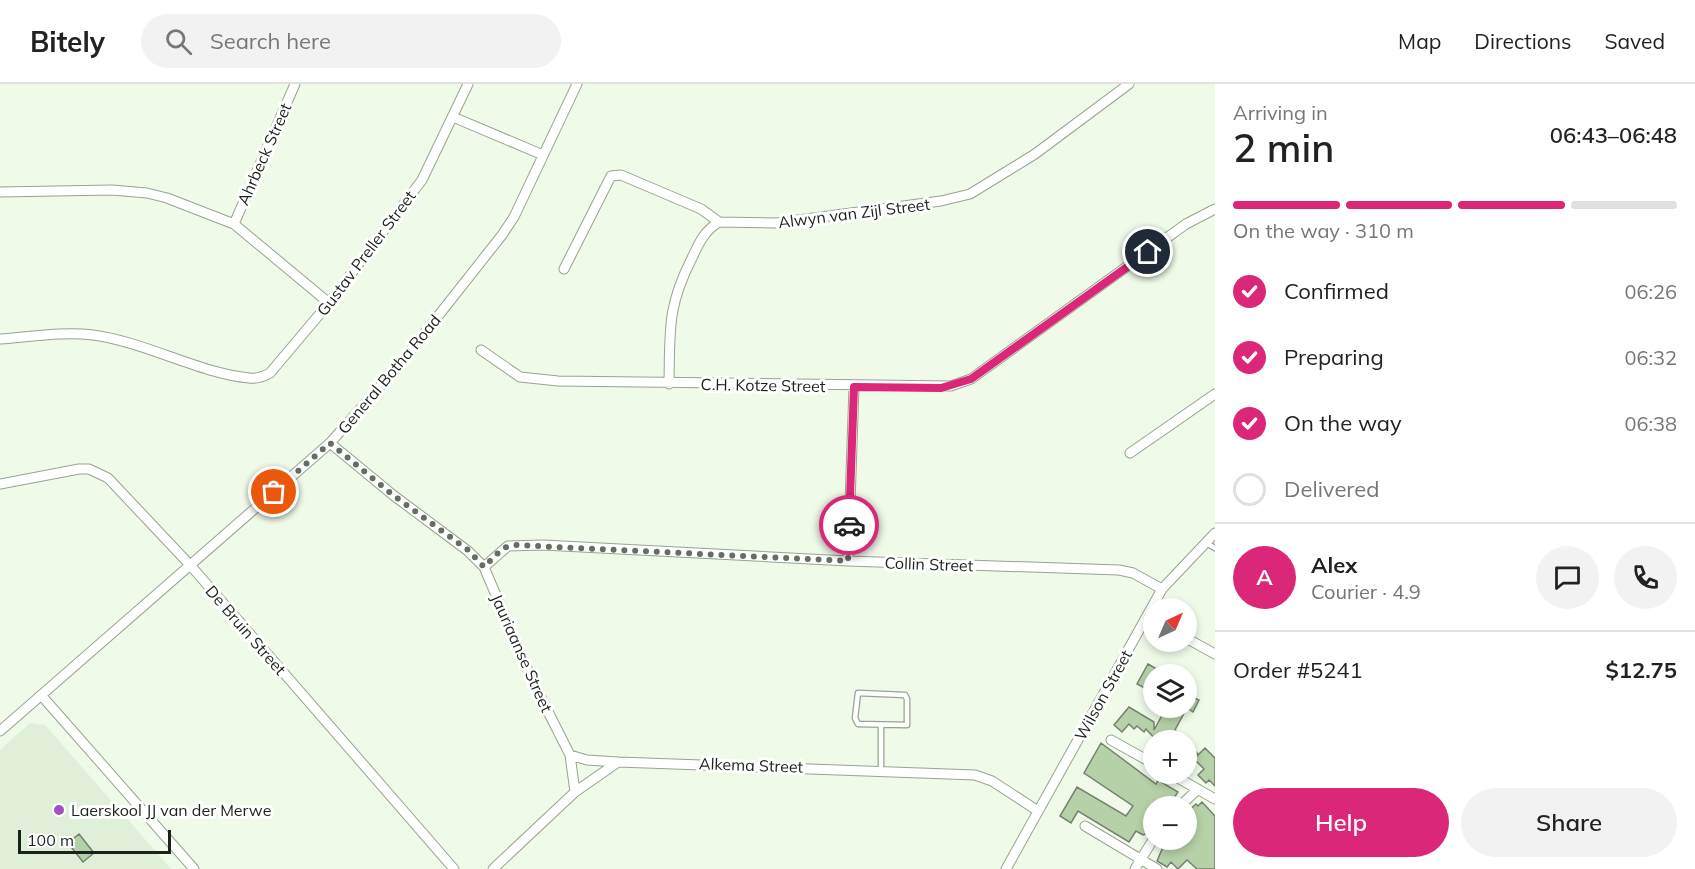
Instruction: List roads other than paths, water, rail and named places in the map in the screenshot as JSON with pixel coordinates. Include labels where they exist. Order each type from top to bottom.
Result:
[{"type":"street","name":"Ahrbeck Street","points":[[234,224],[295,84]]},
{"type":"street","name":"Gustav Preller Street","points":[[0,339],[90,335],[126,341],[230,375],[250,379],[263,377],[270,373],[329,303],[422,180],[468,84]]},
{"type":"street","name":"General Botha Road","points":[[0,731],[330,443],[401,363],[491,251],[514,217],[578,84]]},
{"type":"street","name":"Alwyn van Zijl Street","points":[[719,222],[776,223],[941,201],[970,194],[1035,154],[1129,84]]},
{"type":"street","points":[[453,117],[543,155]]},
{"type":"street","points":[[564,268],[611,176],[621,175],[701,209],[719,222],[708,229],[700,240],[676,291],[670,322],[669,384]]},
{"type":"street","points":[[0,192],[111,190],[147,193],[234,224],[329,303]]},
{"type":"street","name":"C.H. Kotze Street","points":[[481,350],[520,377],[533,379],[669,384],[941,388],[971,379],[1186,224],[1215,209]]},
{"type":"street","points":[[848,561],[854,387]]},
{"type":"street","points":[[1130,453],[1215,394]]},
{"type":"street","name":"Jauriaanse Street","points":[[330,443],[393,495],[468,550],[484,567],[532,680],[570,755],[575,792]]},
{"type":"street","name":"De Bruin Street","points":[[0,484],[79,469],[99,473],[108,478],[191,566],[454,869]]},
{"type":"street","name":"Wilson Street","points":[[1158,598],[1162,589],[1210,545],[1215,533]]},
{"type":"street","name":"Collin Street","points":[[484,567],[503,548],[515,545],[848,561],[1119,570],[1133,573],[1162,589]]},
{"type":"street","name":"Wilson Street","points":[[1006,869],[1143,630]]},
{"type":"street","points":[[1197,644],[1215,654]]},
{"type":"street","points":[[41,695],[194,869]]},
{"type":"street","points":[[1111,740],[1143,758]]},
{"type":"street","points":[[570,755],[587,760],[618,762]]},
{"type":"street","points":[[493,869],[575,792],[618,762]]},
{"type":"street","name":"Alkema Street","points":[[618,762],[975,775],[992,781],[1038,811]]},
{"type":"street","points":[[1189,784],[1215,799]]},
{"type":"street","points":[[1191,796],[1198,789]]},
{"type":"street","points":[[1085,826],[1156,869]]},
{"type":"street","points":[[1135,869],[1146,850]]},
{"type":"lane","points":[[858,693],[906,695],[907,725],[881,726],[856,723],[855,699],[858,693]]},
{"type":"lane","points":[[881,726],[881,770]]},
{"type":"place","name":"Laerskool JJ van der Merwe","points":[[59,810]]}]
